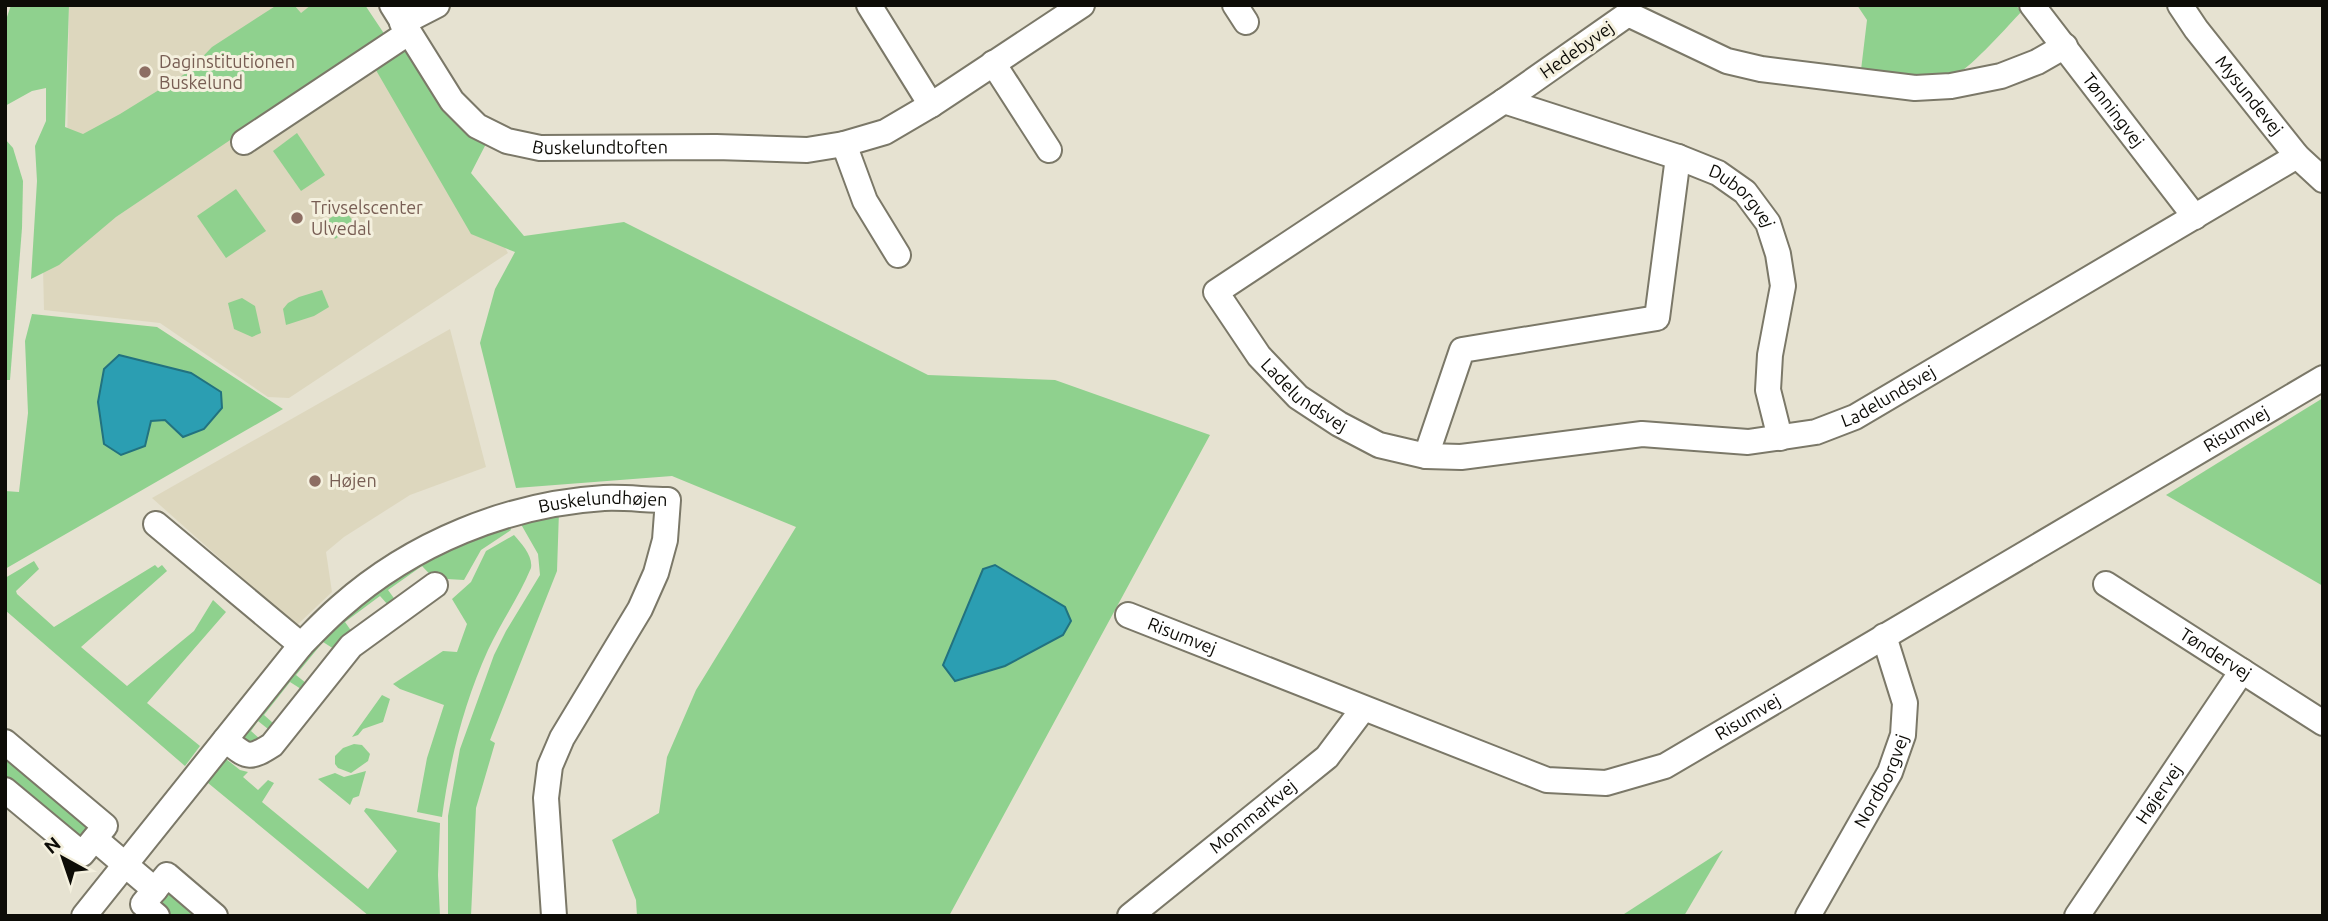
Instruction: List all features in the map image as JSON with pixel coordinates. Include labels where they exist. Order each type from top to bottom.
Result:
[{"type":"street","points":[[244,142],[401,20],[437,5]]},
{"type":"street","points":[[869,5],[931,105]]},
{"type":"street","name":"Tønningvej","points":[[2032,5],[2195,217]]},
{"type":"street","name":"Mysundevej","points":[[2180,5],[2297,156],[2323,180]]},
{"type":"street","name":"Buskelundtoften","points":[[401,20],[452,101],[477,126],[507,141],[540,148],[716,147],[807,150],[844,144],[886,132],[993,64],[1074,7]]},
{"type":"street","name":"Hedebyvej","points":[[1216,292],[1504,101],[1628,14],[1727,61],[1761,69],[1915,88],[1951,86],[2001,76],[2037,62],[2065,46]]},
{"type":"street","points":[[993,64],[1049,150]]},
{"type":"street","name":"Duborgvej","points":[[1504,101],[1678,157],[1718,173],[1745,192],[1768,223],[1779,254],[1783,286],[1770,355],[1768,390],[1780,438]]},
{"type":"street","points":[[844,144],[864,201],[898,255]]},
{"type":"street","name":"Ladelundsvej","points":[[1216,292],[1259,356],[1298,397],[1339,424],[1379,445],[1426,456],[1461,457],[1642,433],[1748,442],[1780,438],[1816,432],[1855,417],[2297,156]]},
{"type":"street","points":[[1426,456],[1462,350],[1657,318],[1678,157]]},
{"type":"street","name":"Risumvej","points":[[1128,615],[1547,780],[1606,783],[1665,766],[2323,378]]},
{"type":"street","name":"Buskelundhøjen","points":[[84,916],[302,645],[340,607],[378,577],[417,553],[465,530],[510,513],[605,498],[668,500],[665,540],[656,573],[640,609],[562,738],[550,766],[546,798],[554,916]]},
{"type":"street","points":[[156,524],[302,645]]},
{"type":"street","name":"Tøndervej","points":[[2106,584],[2323,723]]},
{"type":"street","points":[[225,740],[246,755],[256,755],[272,745],[351,646],[435,585]]},
{"type":"street","name":"Nordborgvej","points":[[1808,916],[1890,772],[1903,735],[1905,703],[1884,636]]},
{"type":"street","name":"Højervej","points":[[2077,916],[2242,671]]},
{"type":"street","name":"Mommarkvej","points":[[1130,916],[1327,757],[1363,709]]},
{"type":"street","points":[[5,742],[105,826],[82,854],[5,790]]},
{"type":"street","points":[[94,839],[155,890]]},
{"type":"street","points":[[156,916],[143,904],[167,875],[215,916]]},
{"type":"shaded area","name":"Daginstitutionen Buskelund","points":[[69,5],[312,5],[136,136],[67,158]]},
{"type":"shaded area","name":"Trivselscenter Ulvedal","points":[[382,34],[508,253],[289,398],[268,397],[160,323],[44,310],[43,267]]},
{"type":"shaded area","name":"Højen","points":[[450,329],[486,467],[410,495],[344,537],[326,552],[332,592],[296,626],[152,498]]},
{"type":"green space","points":[[11,5],[69,5],[65,127],[83,134],[188,72],[212,47],[277,5],[294,5],[301,13],[311,5],[365,5],[387,38],[116,217],[59,265],[31,279],[37,181],[35,146],[46,121],[46,88],[32,91],[5,106],[5,23]]},
{"type":"green space","points":[[1857,5],[2016,5],[2021,12],[1964,69],[1948,75],[1923,77],[1861,70],[1867,20]]},
{"type":"green space","points":[[405,40],[488,140],[471,173],[524,236],[624,222],[928,375],[1055,380],[1210,435],[949,916],[637,916],[636,900],[612,840],[659,813],[667,757],[696,690],[796,527],[672,476],[516,488],[480,343],[495,289],[515,252],[471,234],[373,65]]},
{"type":"green space","points":[[297,133],[325,175],[301,191],[273,151]]},
{"type":"green space","points":[[5,139],[13,148],[23,181],[10,380],[5,380]]},
{"type":"green space","points":[[236,189],[266,231],[226,258],[197,216]]},
{"type":"green space","points":[[344,209],[356,225],[335,239],[323,223]]},
{"type":"green space","points":[[322,290],[329,307],[314,316],[286,325],[283,309],[288,303]]},
{"type":"green space","points":[[242,298],[255,306],[261,333],[252,337],[234,329],[228,303]]},
{"type":"green space","points":[[32,314],[157,327],[283,409],[5,569],[5,491],[19,492],[28,413],[25,341]]},
{"type":"green space","points":[[2323,398],[2323,586],[2166,495]]},
{"type":"green space","points":[[559,511],[557,571],[490,740],[495,743],[476,808],[471,916],[448,916],[448,816],[460,749],[494,655],[540,575],[538,554],[518,519]]},
{"type":"green space","points":[[508,521],[511,530],[481,550],[464,580],[447,579],[440,585],[422,566],[388,590],[396,601],[389,606],[380,596],[345,622],[352,632],[334,649],[323,642],[296,675],[306,683],[301,689],[290,682],[264,715],[273,723],[268,729],[258,721],[251,731],[260,739],[248,747],[238,732],[314,642],[392,575]]},
{"type":"green space","points":[[514,535],[529,555],[531,568],[488,650],[472,690],[449,774],[442,817],[417,812],[427,758],[444,705],[393,684],[443,651],[457,652],[467,624],[452,599],[471,582],[486,551]]},
{"type":"green space","points":[[34,561],[39,569],[16,591],[54,627],[155,565],[158,568],[162,565],[167,571],[81,647],[127,686],[194,631],[213,600],[226,612],[147,703],[200,746],[185,766],[5,610],[5,578]]},
{"type":"green space","points":[[382,695],[390,699],[383,722],[363,729],[352,737]]},
{"type":"green space","points":[[354,744],[362,745],[370,754],[368,761],[351,773],[338,768],[335,756],[343,748]]},
{"type":"green space","points":[[5,748],[88,820],[88,829],[80,836],[71,837],[5,786]]},
{"type":"green space","points":[[221,755],[240,770],[248,772],[243,777],[258,790],[268,780],[274,783],[262,802],[368,889],[397,851],[364,811],[366,808],[440,823],[440,916],[369,916],[202,778]]},
{"type":"green space","points":[[366,771],[359,796],[353,798],[350,805],[318,779],[335,773],[344,777]]},
{"type":"green space","points":[[1723,850],[1684,916],[1621,916]]},
{"type":"green space","points":[[167,891],[206,916],[161,916],[157,904]]},
{"type":"water","points":[[119,355],[191,373],[221,392],[222,408],[204,429],[183,437],[165,420],[151,421],[145,446],[121,455],[104,444],[98,402],[104,369]]},
{"type":"water","points":[[995,565],[1065,607],[1071,621],[1063,635],[1005,666],[955,681],[943,665],[983,569]]},
{"type":"place","name":"Daginstitutionen Buskelund","points":[[145,72]]},
{"type":"place","name":"Trivselscenter Ulvedal","points":[[297,218]]},
{"type":"place","name":"Højen","points":[[315,481]]}]
